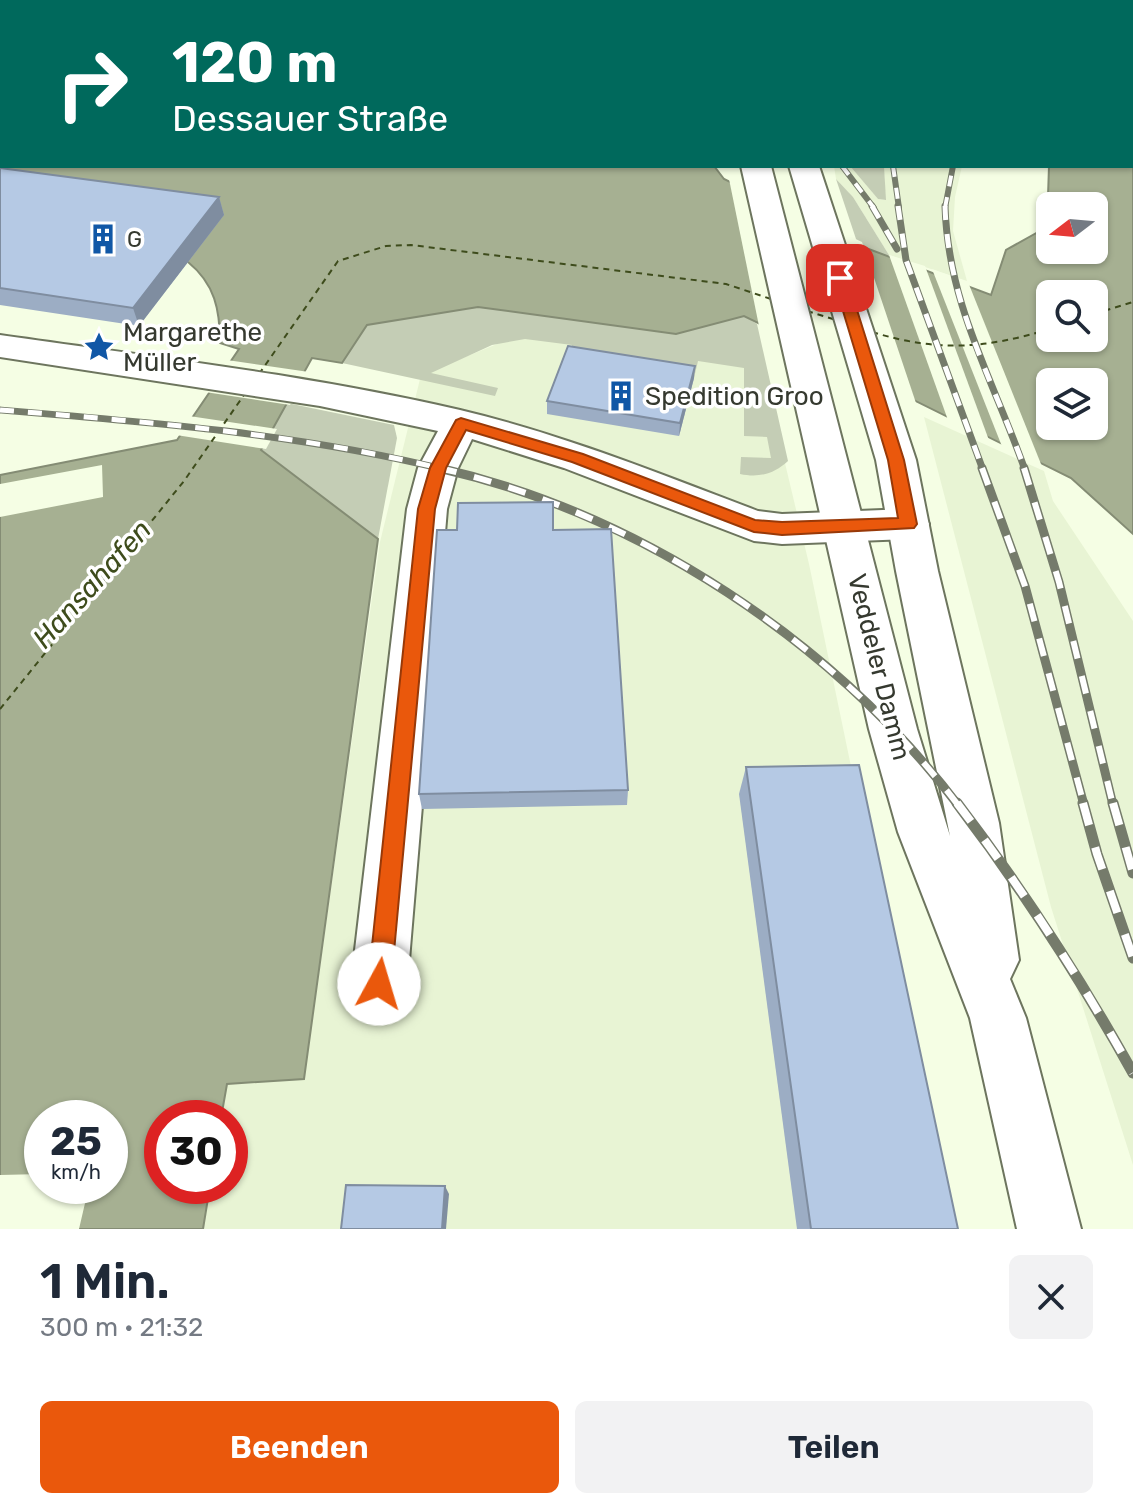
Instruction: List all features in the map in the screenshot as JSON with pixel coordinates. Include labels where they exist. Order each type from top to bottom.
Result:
[{"type":"main road","name":"Veddeler Damm","points":[[805,168],[896,460],[974,823],[998,1018],[1049,1229]]},
{"type":"main road","name":"Veddeler Damm","points":[[760,181],[893,729],[923,832],[998,1018]]},
{"type":"main road","points":[[0,346],[320,394],[461,423],[578,458],[754,526],[769,529],[908,524]]},
{"type":"main road","points":[[379,984],[427,509],[438,468],[461,423]]},
{"type":"shaded area","points":[[834,168],[852,168],[878,199],[885,200],[884,168],[962,168],[955,197],[953,231],[967,281],[889,255],[853,197],[836,179]]},
{"type":"shaded area","points":[[852,168],[884,168],[886,200],[878,199]]},
{"type":"shaded area","points":[[836,179],[853,197],[889,255],[858,245]]},
{"type":"shaded area","points":[[478,307],[676,334],[744,316],[757,324],[788,461],[766,474],[740,474],[741,457],[771,458],[767,437],[744,436],[744,368],[698,361],[694,378],[568,358],[572,345],[525,339],[492,345],[431,373],[498,388],[495,396],[342,363],[367,325]]},
{"type":"shaded area","points":[[519,335],[760,358],[809,564],[947,1229],[203,1229],[207,1204],[248,1204],[248,1100],[224,1100],[227,1084],[304,1079],[380,542],[421,375]]},
{"type":"shaded area","points":[[287,403],[394,425],[397,438],[378,539],[261,450]]},
{"type":"shaded area","points":[[924,417],[1044,471],[1053,501],[1133,621],[1133,1165],[1051,907]]},
{"type":"water","name":"Hansahafen","points":[[0,168],[716,168],[724,179],[858,245],[991,295],[1006,250],[1036,233],[1036,264],[1108,264],[1108,192],[1048,192],[1049,168],[1133,168],[1133,534],[1071,478],[744,316],[676,334],[478,307],[367,325],[342,363],[312,358],[261,450],[378,539],[304,1079],[227,1084],[224,1100],[144,1100],[144,1204],[207,1204],[203,1229],[0,1229],[0,475],[177,440],[239,349],[220,343],[214,298],[197,270],[188,262],[0,185]]},
{"type":"pier","points":[[729,179],[862,242],[917,406],[759,326]]},
{"type":"pier","points":[[889,255],[925,266],[990,443],[949,423]]},
{"type":"pier","points":[[932,269],[968,282],[1043,469],[1003,449]]},
{"type":"pier","points":[[227,360],[309,372],[290,405],[205,392]]},
{"type":"pier","points":[[189,416],[277,429],[266,449],[176,435]]},
{"type":"pier","points":[[102,465],[103,497],[0,517],[0,484]]},
{"type":"pier","points":[[24,1174],[24,1204],[85,1204],[79,1229],[0,1229],[0,1175]]},
{"type":"building","name":"G","points":[[0,168],[219,197],[133,308],[0,288]]},
{"type":"building","name":"Spedition Groo","points":[[568,346],[695,366],[680,423],[547,401]]},
{"type":"building","points":[[553,502],[553,530],[611,529],[628,790],[419,794],[437,530],[457,530],[458,503]]},
{"type":"building","points":[[859,765],[958,1229],[811,1229],[746,767]]},
{"type":"building","points":[[346,1185],[445,1186],[442,1229],[341,1229]]},
{"type":"ferry route","points":[[259,374],[338,261],[386,246],[411,245],[726,284],[771,299]]},
{"type":"ferry route","points":[[1108,310],[1133,302]]},
{"type":"ferry route","points":[[807,311],[836,320]]},
{"type":"ferry route","points":[[872,332],[918,343],[961,346],[1036,333]]},
{"type":"ferry route","points":[[0,709],[184,481],[244,395]]},
{"type":"railway","points":[[844,168],[874,208]]},
{"type":"railway","points":[[893,168],[899,208]]},
{"type":"railway","points":[[945,207],[953,168]]},
{"type":"railway","points":[[872,206],[897,249]]},
{"type":"railway","points":[[898,206],[906,260],[983,470]]},
{"type":"railway","points":[[945,207],[948,242],[963,309],[1025,470]]},
{"type":"railway","points":[[0,410],[281,438],[443,469]]},
{"type":"railway","points":[[439,468],[443,469]]},
{"type":"railway","points":[[982,468],[1025,586],[1084,805]]},
{"type":"railway","points":[[1024,468],[1059,582],[1113,805]]},
{"type":"railway","points":[[443,469],[514,489],[587,517],[659,552],[727,592],[792,638],[852,690],[908,745],[958,805]]},
{"type":"railway","points":[[957,803],[1050,935],[1133,1073]]},
{"type":"railway","points":[[1083,803],[1133,958]]},
{"type":"railway","points":[[1113,803],[1133,873]]},
{"type":"place","name":"G","points":[[103,239]]},
{"type":"place","name":"Margarethe Müller","points":[[99,347]]},
{"type":"place","name":"Spedition Groo","points":[[621,396]]},
{"type":"route","points":[[379,984],[427,509],[438,468],[461,423],[578,458],[754,526],[782,529],[908,524],[896,460],[840,278]]}]
